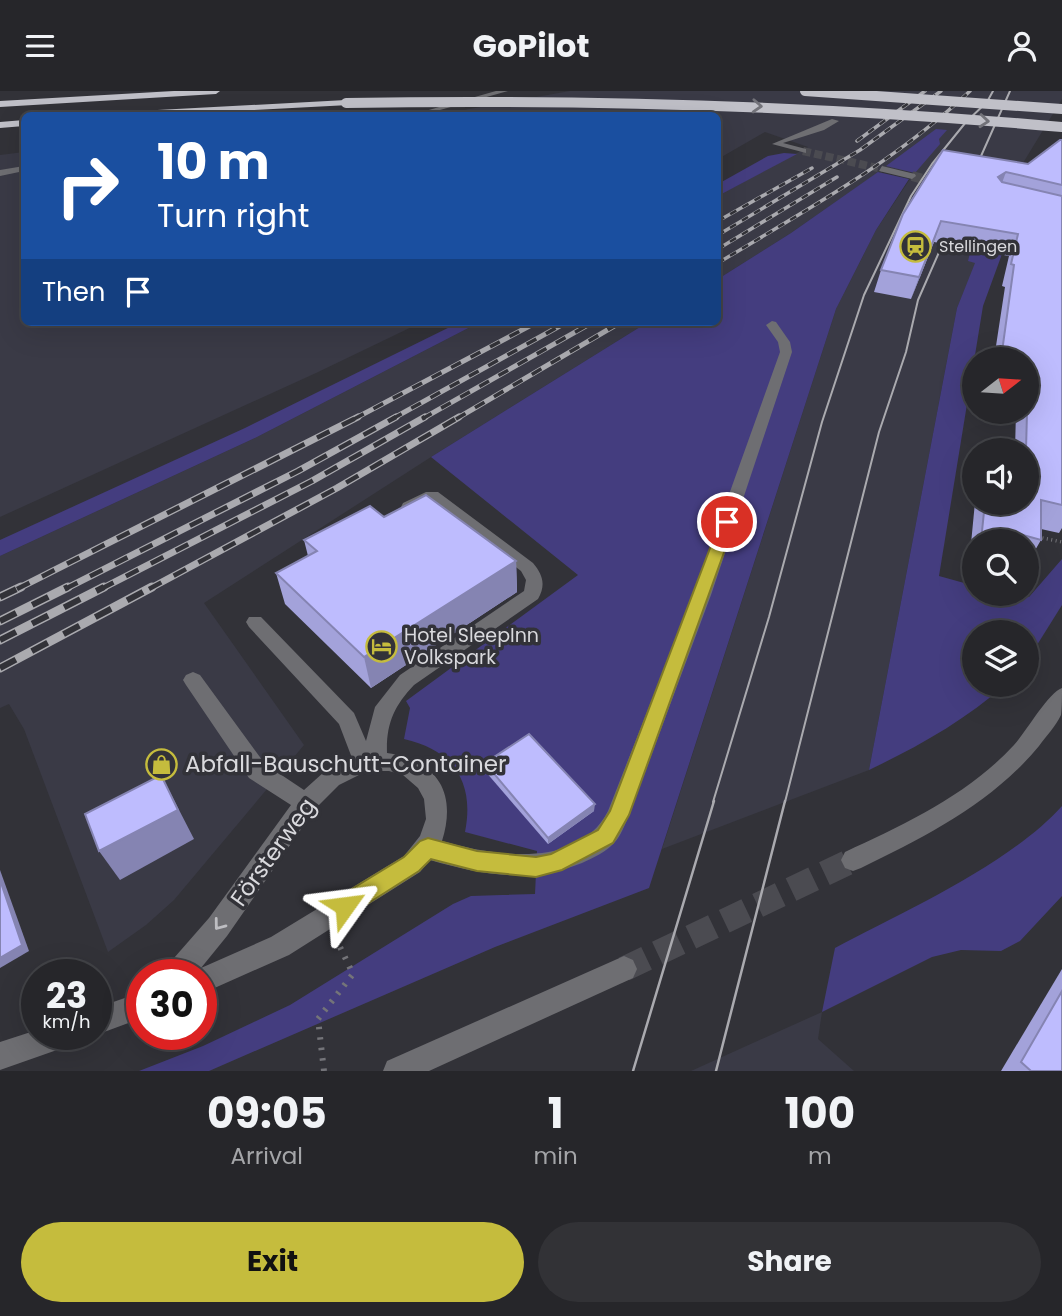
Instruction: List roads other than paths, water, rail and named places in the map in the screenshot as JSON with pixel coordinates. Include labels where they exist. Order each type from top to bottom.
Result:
[{"type":"highway","points":[[0,104],[216,91]]},
{"type":"highway","points":[[805,91],[1062,109]]},
{"type":"highway","points":[[176,112],[346,103],[562,101],[721,104],[872,112],[1062,127]]},
{"type":"highway","points":[[0,125],[21,123]]},
{"type":"street","points":[[426,112],[503,91]]},
{"type":"street","points":[[803,151],[776,144],[790,136],[824,129],[835,121]]},
{"type":"street","points":[[882,169],[912,176]]},
{"type":"street","points":[[0,173],[21,170]]},
{"type":"street","points":[[428,848],[477,861],[536,867],[555,863],[606,837],[618,815],[702,596],[786,352],[784,342],[772,325]]},
{"type":"street","points":[[371,762],[381,712],[392,694],[407,680],[533,595],[537,584],[527,567],[432,495],[397,514]]},
{"type":"street","points":[[255,622],[347,719],[371,762]]},
{"type":"street","points":[[193,680],[257,771],[306,803]]},
{"type":"street","points":[[853,859],[925,827],[978,792],[1023,751],[1048,721],[1062,696]]},
{"type":"street","points":[[217,974],[280,946],[412,864],[428,848],[436,829],[438,814],[433,790],[414,770],[401,765],[371,762]]},
{"type":"street","name":"Försterweg","points":[[192,959],[306,803],[333,776],[371,762]]},
{"type":"street","points":[[397,1071],[624,969]]},
{"type":"street","points":[[0,1056],[21,1049]]},
{"type":"tunnel","points":[[803,151],[882,169]]},
{"type":"tunnel","points":[[915,177],[912,176],[946,185]]},
{"type":"tunnel","points":[[624,969],[853,860]]},
{"type":"tram line","points":[[713,802],[769,617],[822,422],[864,295],[911,196],[932,164],[966,122],[987,102],[993,91]]},
{"type":"tram line","points":[[973,174],[1010,91]]},
{"type":"tram line","points":[[785,802],[879,432],[906,352],[918,300],[951,225]]},
{"type":"tram line","points":[[633,1071],[714,801]]},
{"type":"tram line","points":[[716,1071],[785,801]]},
{"type":"railway","points":[[857,141],[925,91]]},
{"type":"railway","points":[[721,233],[860,150],[941,91]]},
{"type":"railway","points":[[721,261],[881,163],[970,91]]},
{"type":"railway","points":[[721,219],[812,168]]},
{"type":"railway","points":[[721,247],[837,177]]},
{"type":"railway","points":[[354,419],[529,326]]},
{"type":"railway","points":[[392,419],[560,326]]},
{"type":"railway","points":[[422,419],[586,326]]},
{"type":"railway","points":[[456,419],[614,326]]},
{"type":"railway","points":[[20,587],[358,417]]},
{"type":"railway","points":[[65,589],[298,471],[396,417]]},
{"type":"railway","points":[[101,589],[312,481],[425,417]]},
{"type":"railway","points":[[149,589],[337,488],[459,417]]},
{"type":"railway","points":[[0,597],[20,587]]},
{"type":"railway","points":[[0,621],[68,587]]},
{"type":"railway","points":[[0,640],[104,587]]},
{"type":"railway","points":[[0,668],[152,587]]},
{"type":"place","name":"Stellingen","points":[[916,246]]},
{"type":"place","name":"Hotel SleepInn Volkspark","points":[[381,646]]},
{"type":"place","name":"Abfall-Bauschutt-Container","points":[[162,764]]}]
